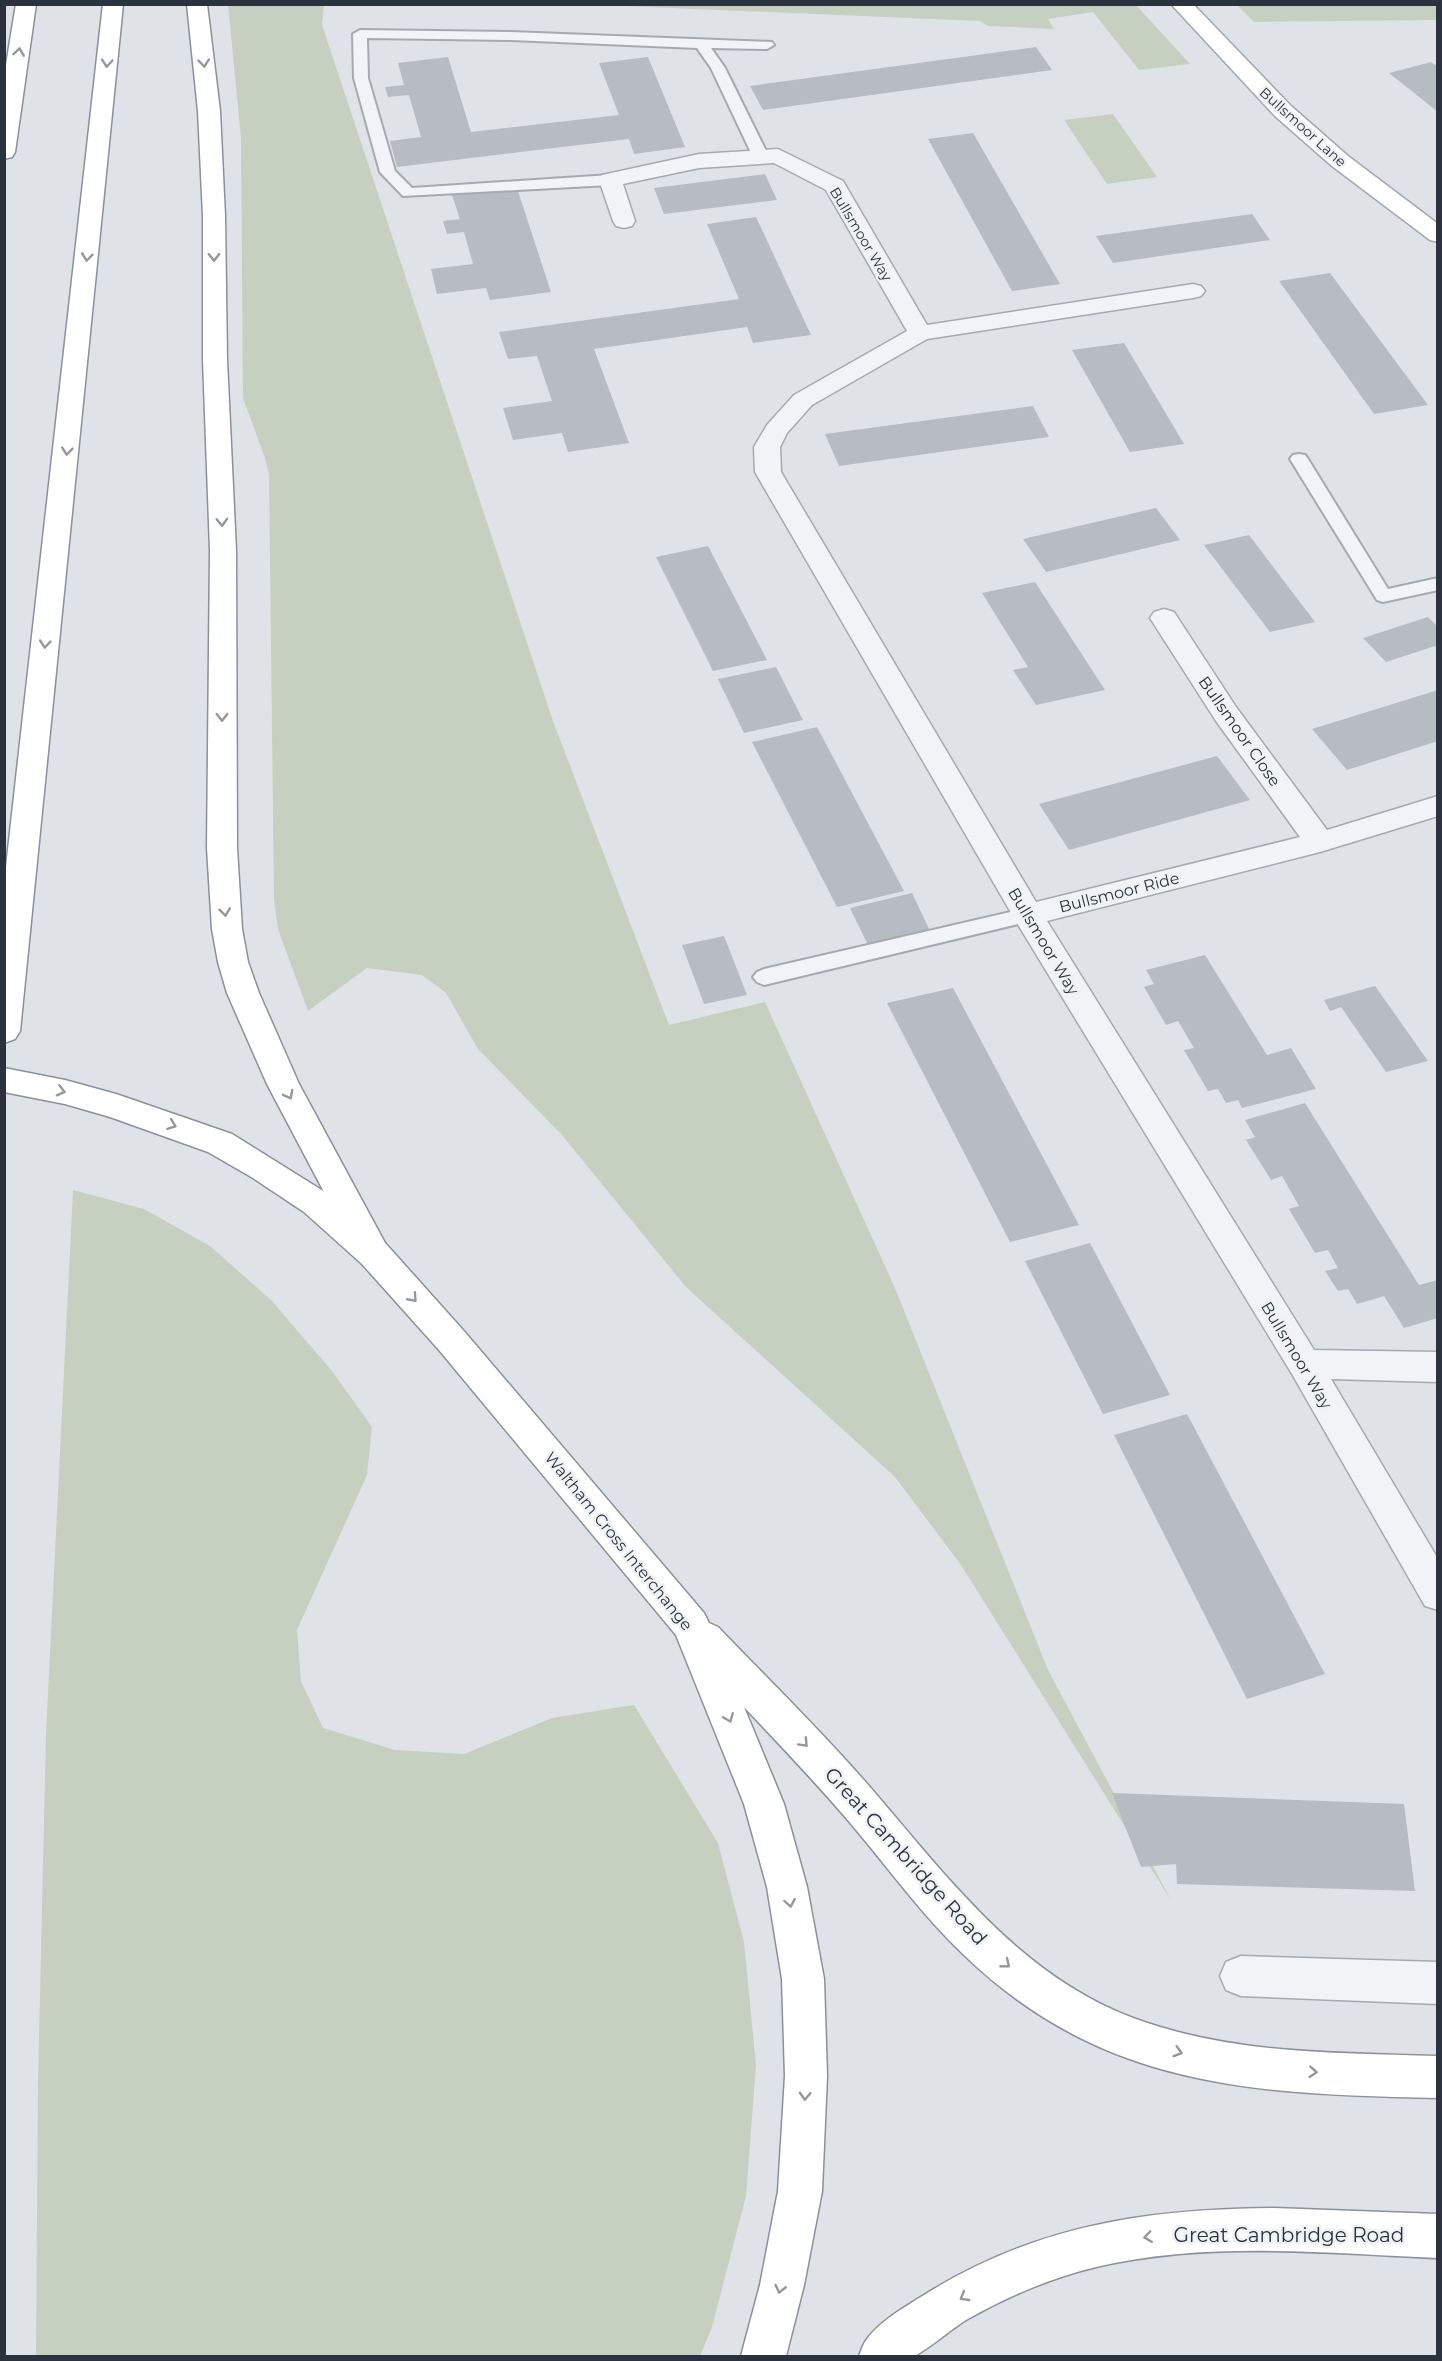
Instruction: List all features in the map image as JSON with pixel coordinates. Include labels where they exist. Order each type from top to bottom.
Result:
[{"type":"main road","points":[[4,152],[26,4]]},
{"type":"main road","points":[[4,1031],[113,4]]},
{"type":"main road","points":[[197,4],[208,111],[214,216],[215,360],[223,550],[222,848],[227,928],[233,963],[254,1020],[284,1084],[374,1254]]},
{"type":"main road","name":"Bullsmoor Lane","points":[[1181,4],[1283,111],[1340,162],[1437,235]]},
{"type":"main road","name":"Waltham Cross Interchange","points":[[4,1080],[117,1106],[220,1143],[265,1169],[316,1203],[374,1254],[451,1340],[691,1625],[764,1804],[788,1887],[803,1979],[806,2076],[800,2191],[782,2284],[764,2356]]},
{"type":"main road","name":"Great Cambridge Road","points":[[691,1625],[845,1787],[977,1940],[1024,1978],[1074,2011],[1132,2039],[1191,2056],[1255,2068],[1342,2074],[1437,2076]]},
{"type":"main road","name":"Great Cambridge Road","points":[[882,2356],[932,2316],[971,2293],[1029,2267],[1110,2243],[1161,2235],[1236,2231],[1437,2236]]},
{"type":"street","name":"Bullsmoor Way","points":[[610,180],[699,161],[778,156],[835,186],[920,333]]},
{"type":"street","points":[[610,180],[624,221]]},
{"type":"street","name":"Bullsmoor Way","points":[[1193,291],[920,333],[803,400],[776,430],[767,447],[768,472],[1028,915],[1304,1364],[1437,1594]]},
{"type":"street","name":"Bullsmoor Close","points":[[1164,618],[1226,714],[1320,842]]},
{"type":"street","name":"Bullsmoor Ride","points":[[1028,915],[1320,842],[1437,806]]},
{"type":"street","points":[[1304,1364],[1437,1367]]},
{"type":"street","points":[[1241,1976],[1437,1983]]},
{"type":"lane","points":[[610,180],[408,193],[388,172],[361,78],[360,34],[511,36],[767,45]]},
{"type":"lane","points":[[701,44],[718,68],[761,157]]},
{"type":"lane","points":[[1299,459],[1383,596],[1437,584]]},
{"type":"lane","name":"Bullsmoor Ride","points":[[764,977],[1028,915]]},
{"type":"green space","points":[[228,5],[324,5],[322,25],[553,721],[669,1025],[765,1002],[895,1288],[1048,1670],[1172,1902],[961,1565],[895,1477],[686,1287],[561,1134],[478,1049],[446,993],[422,975],[367,968],[308,1011],[278,929],[274,900],[269,475],[243,398],[241,138]]},
{"type":"green space","points":[[601,5],[1136,5],[1190,64],[1139,70],[1093,12],[1048,19],[1054,29],[988,26],[980,21]]},
{"type":"green space","points":[[1237,5],[1437,5],[1437,20],[1254,22]]},
{"type":"green space","points":[[1113,114],[1157,177],[1107,184],[1064,120]]},
{"type":"green space","points":[[73,1190],[144,1209],[210,1246],[271,1300],[332,1371],[372,1427],[367,1475],[297,1630],[301,1681],[323,1728],[395,1750],[464,1754],[552,1718],[634,1705],[718,1843],[744,1942],[756,2065],[746,2196],[712,2327],[700,2356],[36,2356],[38,2080],[46,1734]]},
{"type":"building","points":[[1036,47],[1052,70],[763,110],[750,86]]},
{"type":"building","points":[[448,57],[471,132],[619,115],[599,63],[648,57],[685,147],[634,154],[629,139],[397,167],[390,141],[421,137],[409,95],[388,97],[385,87],[404,85],[398,63]]},
{"type":"building","points":[[1431,62],[1438,67],[1438,112],[1389,73]]},
{"type":"building","points":[[973,133],[1060,284],[1012,291],[928,139]]},
{"type":"building","points":[[765,174],[777,200],[664,214],[654,188]]},
{"type":"building","points":[[517,188],[551,292],[490,300],[486,288],[437,294],[431,269],[473,264],[464,232],[447,234],[443,221],[460,219],[452,195]]},
{"type":"building","points":[[1252,214],[1270,240],[1113,263],[1096,236]]},
{"type":"building","points":[[756,217],[811,335],[753,343],[747,327],[594,349],[629,443],[568,452],[562,433],[513,440],[503,408],[552,401],[537,356],[508,359],[499,332],[739,299],[707,224]]},
{"type":"building","points":[[1330,273],[1428,405],[1374,414],[1279,281]]},
{"type":"building","points":[[1124,343],[1184,444],[1130,452],[1072,350]]},
{"type":"building","points":[[1033,406],[1049,437],[839,466],[825,434]]},
{"type":"building","points":[[1156,508],[1180,540],[1046,572],[1023,539]]},
{"type":"building","points":[[1249,535],[1315,622],[1270,632],[1204,545]]},
{"type":"building","points":[[708,546],[767,660],[713,671],[656,557]]},
{"type":"building","points":[[1035,582],[1105,690],[1036,705],[1013,670],[1028,667],[982,593]]},
{"type":"building","points":[[1428,617],[1438,627],[1438,645],[1386,662],[1363,638]]},
{"type":"building","points":[[776,667],[803,720],[744,733],[718,679]]},
{"type":"building","points":[[1438,690],[1438,741],[1347,770],[1312,729]]},
{"type":"building","points":[[817,727],[904,891],[837,907],[752,742]]},
{"type":"building","points":[[1217,756],[1250,800],[1069,850],[1039,804]]},
{"type":"building","points":[[912,893],[930,931],[868,945],[850,908]]},
{"type":"building","points":[[724,936],[747,995],[704,1004],[682,945]]},
{"type":"building","points":[[1205,955],[1267,1055],[1291,1048],[1316,1089],[1242,1108],[1238,1100],[1226,1103],[1218,1089],[1208,1091],[1184,1050],[1194,1048],[1178,1021],[1166,1025],[1144,987],[1154,984],[1146,970]]},
{"type":"building","points":[[1375,986],[1428,1061],[1386,1072],[1341,1007],[1330,1011],[1324,1000]]},
{"type":"building","points":[[953,988],[1079,1225],[1010,1242],[887,1003]]},
{"type":"building","points":[[1305,1103],[1419,1285],[1438,1280],[1438,1318],[1404,1328],[1384,1296],[1357,1304],[1348,1289],[1338,1291],[1325,1271],[1338,1268],[1328,1250],[1315,1253],[1289,1209],[1299,1206],[1282,1176],[1271,1180],[1246,1140],[1255,1137],[1245,1120]]},
{"type":"building","points":[[1090,1243],[1170,1395],[1103,1414],[1025,1261]]},
{"type":"building","points":[[1187,1414],[1325,1674],[1247,1699],[1114,1435]]},
{"type":"building","points":[[1112,1793],[1404,1804],[1415,1891],[1177,1884],[1176,1864],[1141,1867]]}]
